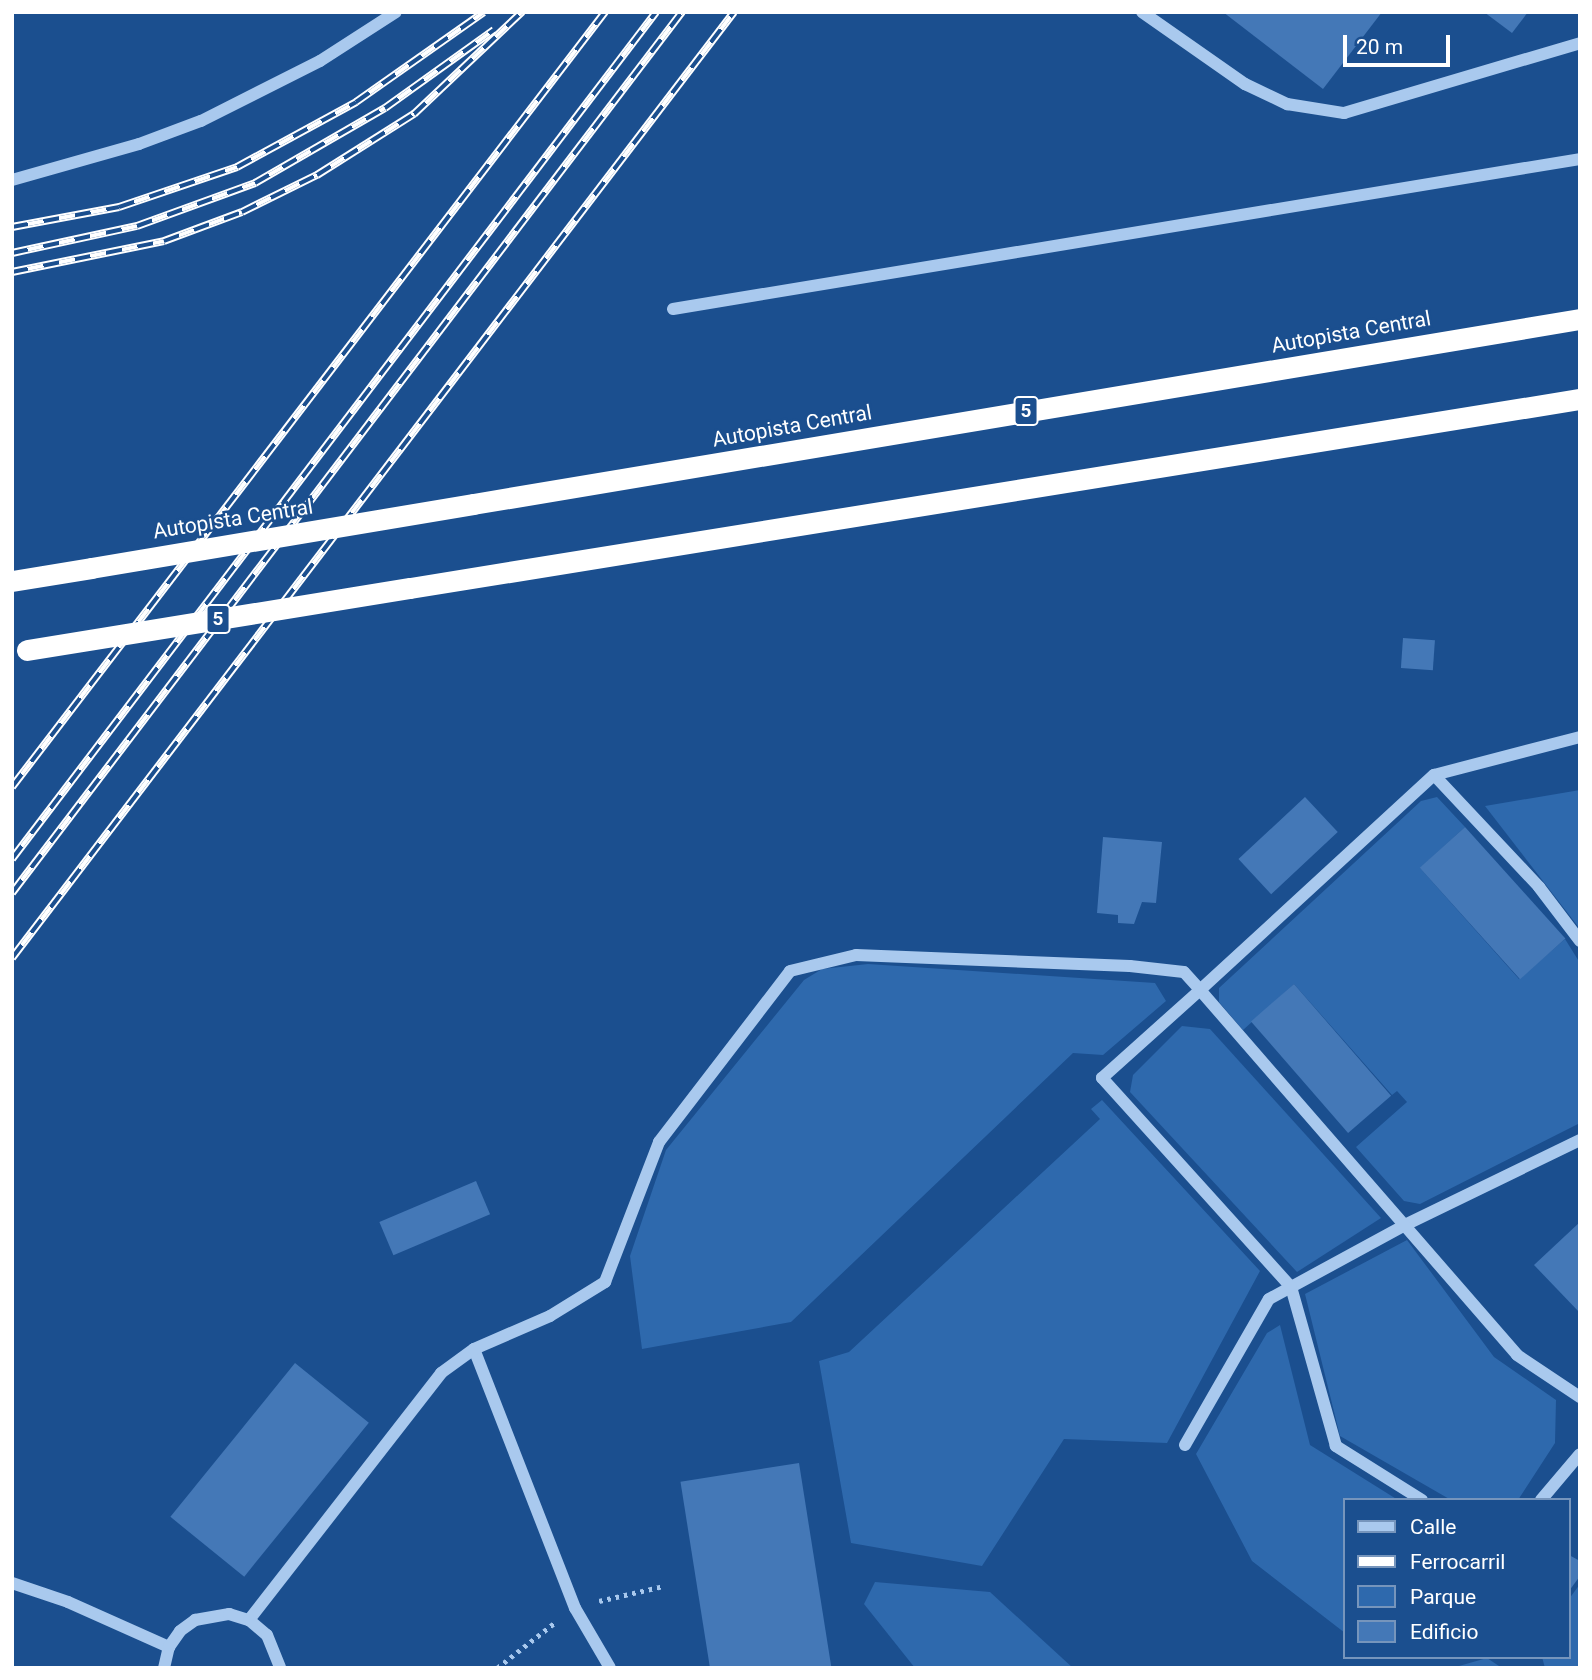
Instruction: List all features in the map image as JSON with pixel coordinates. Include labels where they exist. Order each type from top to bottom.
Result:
[{"type":"highway","name":"Autopista Central","points":[[12,581],[1580,318]]},
{"type":"highway","name":"5","points":[[20,652],[1580,399]]},
{"type":"lane","points":[[12,180],[126,148],[201,121],[320,61],[396,12]]},
{"type":"lane","points":[[1142,12],[1245,84],[1287,103],[1344,113],[1580,43]]},
{"type":"lane","points":[[673,309],[1580,159]]},
{"type":"lane","points":[[1419,1498],[1336,1446],[1291,1287],[1102,1079],[1434,775],[1580,737]]},
{"type":"lane","points":[[1434,775],[1539,887],[1580,941]]},
{"type":"lane","points":[[249,1620],[441,1373],[474,1349],[550,1316],[605,1282],[659,1142],[790,971],[856,955],[1130,966],[1184,972],[1407,1224],[1517,1355],[1580,1396]]},
{"type":"lane","points":[[1185,1445],[1269,1298],[1407,1224],[1580,1140]]},
{"type":"lane","points":[[474,1349],[575,1608],[610,1668]]},
{"type":"lane","points":[[1543,1498],[1580,1454]]},
{"type":"lane","points":[[12,1583],[68,1602],[169,1647]]},
{"type":"lane","points":[[164,1668],[169,1647],[195,1620],[229,1614],[249,1620],[267,1635],[280,1668]]},
{"type":"green space","points":[[1580,790],[1580,929],[1485,806]]},
{"type":"green space","points":[[1437,797],[1465,827],[1420,868],[1519,979],[1565,939],[1580,963],[1580,1123],[1420,1204],[1404,1201],[1356,1147],[1407,1102],[1397,1091],[1392,1095],[1294,984],[1243,1030],[1219,1002],[1219,988],[1421,801]]},
{"type":"green space","points":[[868,964],[1155,983],[1166,1001],[1103,1055],[1073,1053],[791,1322],[642,1349],[630,1256],[666,1150],[804,980],[822,969]]},
{"type":"green space","points":[[1182,1026],[1210,1029],[1381,1218],[1297,1272],[1130,1092],[1133,1075]]},
{"type":"green space","points":[[1102,1100],[1260,1271],[1167,1443],[1064,1439],[982,1566],[851,1543],[819,1361],[849,1352],[1100,1119],[1091,1109]]},
{"type":"green space","points":[[1407,1240],[1494,1357],[1556,1400],[1555,1443],[1519,1498],[1448,1498],[1340,1436],[1305,1294]]},
{"type":"green space","points":[[1280,1325],[1310,1445],[1395,1498],[1344,1498],[1344,1632],[1252,1561],[1196,1454],[1267,1333]]},
{"type":"green space","points":[[875,1582],[990,1592],[1073,1668],[915,1668],[864,1604]]},
{"type":"green space","points":[[1580,1584],[1580,1668],[1545,1668],[1543,1659],[1571,1659],[1571,1596]]},
{"type":"green space","points":[[1488,1659],[1502,1668],[1452,1668]]},
{"type":"building","points":[[1223,12],[1382,12],[1323,89]]},
{"type":"building","points":[[1484,12],[1528,12],[1512,33]]},
{"type":"building","points":[[1403,638],[1435,640],[1433,670],[1401,668]]},
{"type":"building","points":[[1305,797],[1338,832],[1271,894],[1238,859]]},
{"type":"building","points":[[1465,827],[1565,938],[1520,979],[1420,868]]},
{"type":"building","points":[[1103,837],[1162,842],[1156,903],[1142,902],[1134,924],[1118,923],[1118,915],[1097,913]]},
{"type":"building","points":[[1294,984],[1391,1096],[1348,1133],[1251,1021]]},
{"type":"building","points":[[476,1181],[490,1214],[393,1255],[379,1222]]},
{"type":"building","points":[[1580,1222],[1580,1313],[1534,1265]]},
{"type":"building","points":[[295,1363],[369,1423],[244,1577],[170,1517]]},
{"type":"building","points":[[799,1463],[831,1668],[710,1668],[680,1482]]},
{"type":"building","points":[[1571,1556],[1580,1561],[1580,1576],[1571,1588]]},
{"type":"railway","points":[[12,227],[119,207],[237,167],[356,102],[484,12]]},
{"type":"railway","points":[[12,272],[164,241],[242,212],[317,175],[414,114],[522,12]]},
{"type":"railway","points":[[12,787],[605,12]]},
{"type":"railway","points":[[12,859],[656,12]]},
{"type":"railway","points":[[12,893],[682,12]]},
{"type":"railway","points":[[12,958],[734,12]]},
{"type":"railway","points":[[12,253],[137,226],[255,183],[385,108],[494,30]]}]
